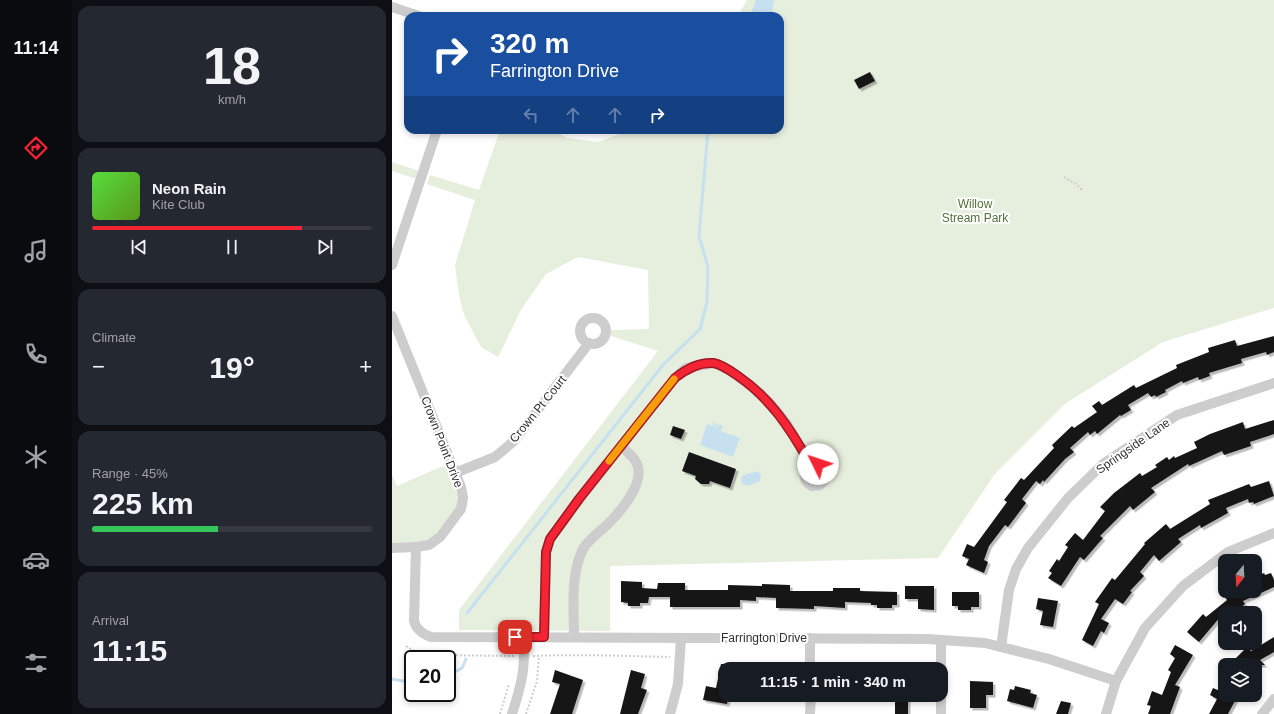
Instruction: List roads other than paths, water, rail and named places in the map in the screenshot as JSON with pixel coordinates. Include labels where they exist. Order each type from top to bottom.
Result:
[{"type":"street","points":[[392,7],[407,12]]},
{"type":"street","points":[[392,265],[436,134]]},
{"type":"street","name":"Crown Point Drive","points":[[392,316],[455,473],[463,498],[461,509],[440,537],[429,545],[392,548]]},
{"type":"street","name":"Crown Pt Court","points":[[455,473],[495,457],[514,441],[589,343]]},
{"type":"street","points":[[544,637],[546,552],[550,539],[675,378],[686,368],[714,363],[731,371],[760,393],[786,424],[809,462]]},
{"type":"street","name":"Springside Lane","points":[[1001,647],[1009,590],[1016,569],[1028,548],[1068,498],[1103,464],[1177,415],[1274,383]]},
{"type":"street","points":[[574,637],[575,581],[584,548],[620,511],[637,483],[638,471],[636,462],[621,446]]},
{"type":"street","points":[[1106,714],[1116,681],[1145,628],[1183,586],[1228,552],[1274,533]]},
{"type":"street","name":"Farrington Drive","points":[[416,547],[414,621],[418,630],[431,637],[810,638],[941,640],[984,643],[1049,659],[1116,681]]},
{"type":"street","points":[[512,714],[522,682],[520,656],[524,637]]},
{"type":"street","points":[[670,714],[678,684],[681,638]]},
{"type":"street","points":[[810,638],[810,662]]},
{"type":"street","points":[[941,640],[941,714]]},
{"type":"street","points":[[1262,714],[1274,699]]},
{"type":"street","points":[[810,714],[811,702]]},
{"type":"water","points":[[756,0],[774,0],[772,12],[752,12]]},
{"type":"water","points":[[707,424],[721,428],[712,424],[723,426],[721,431],[709,427],[740,438],[733,457],[700,445]]},
{"type":"water","points":[[757,471],[761,475],[760,481],[748,486],[741,482],[742,476]]},
{"type":"waterway","points":[[467,613],[663,365],[700,329],[707,302],[708,267],[699,236],[708,134]]},
{"type":"waterway","points":[[456,671],[462,668],[466,659]]},
{"type":"waterway","points":[[392,679],[404,681]]},
{"type":"park label","name":"Willow Stream Park","points":[[975,211]]}]
